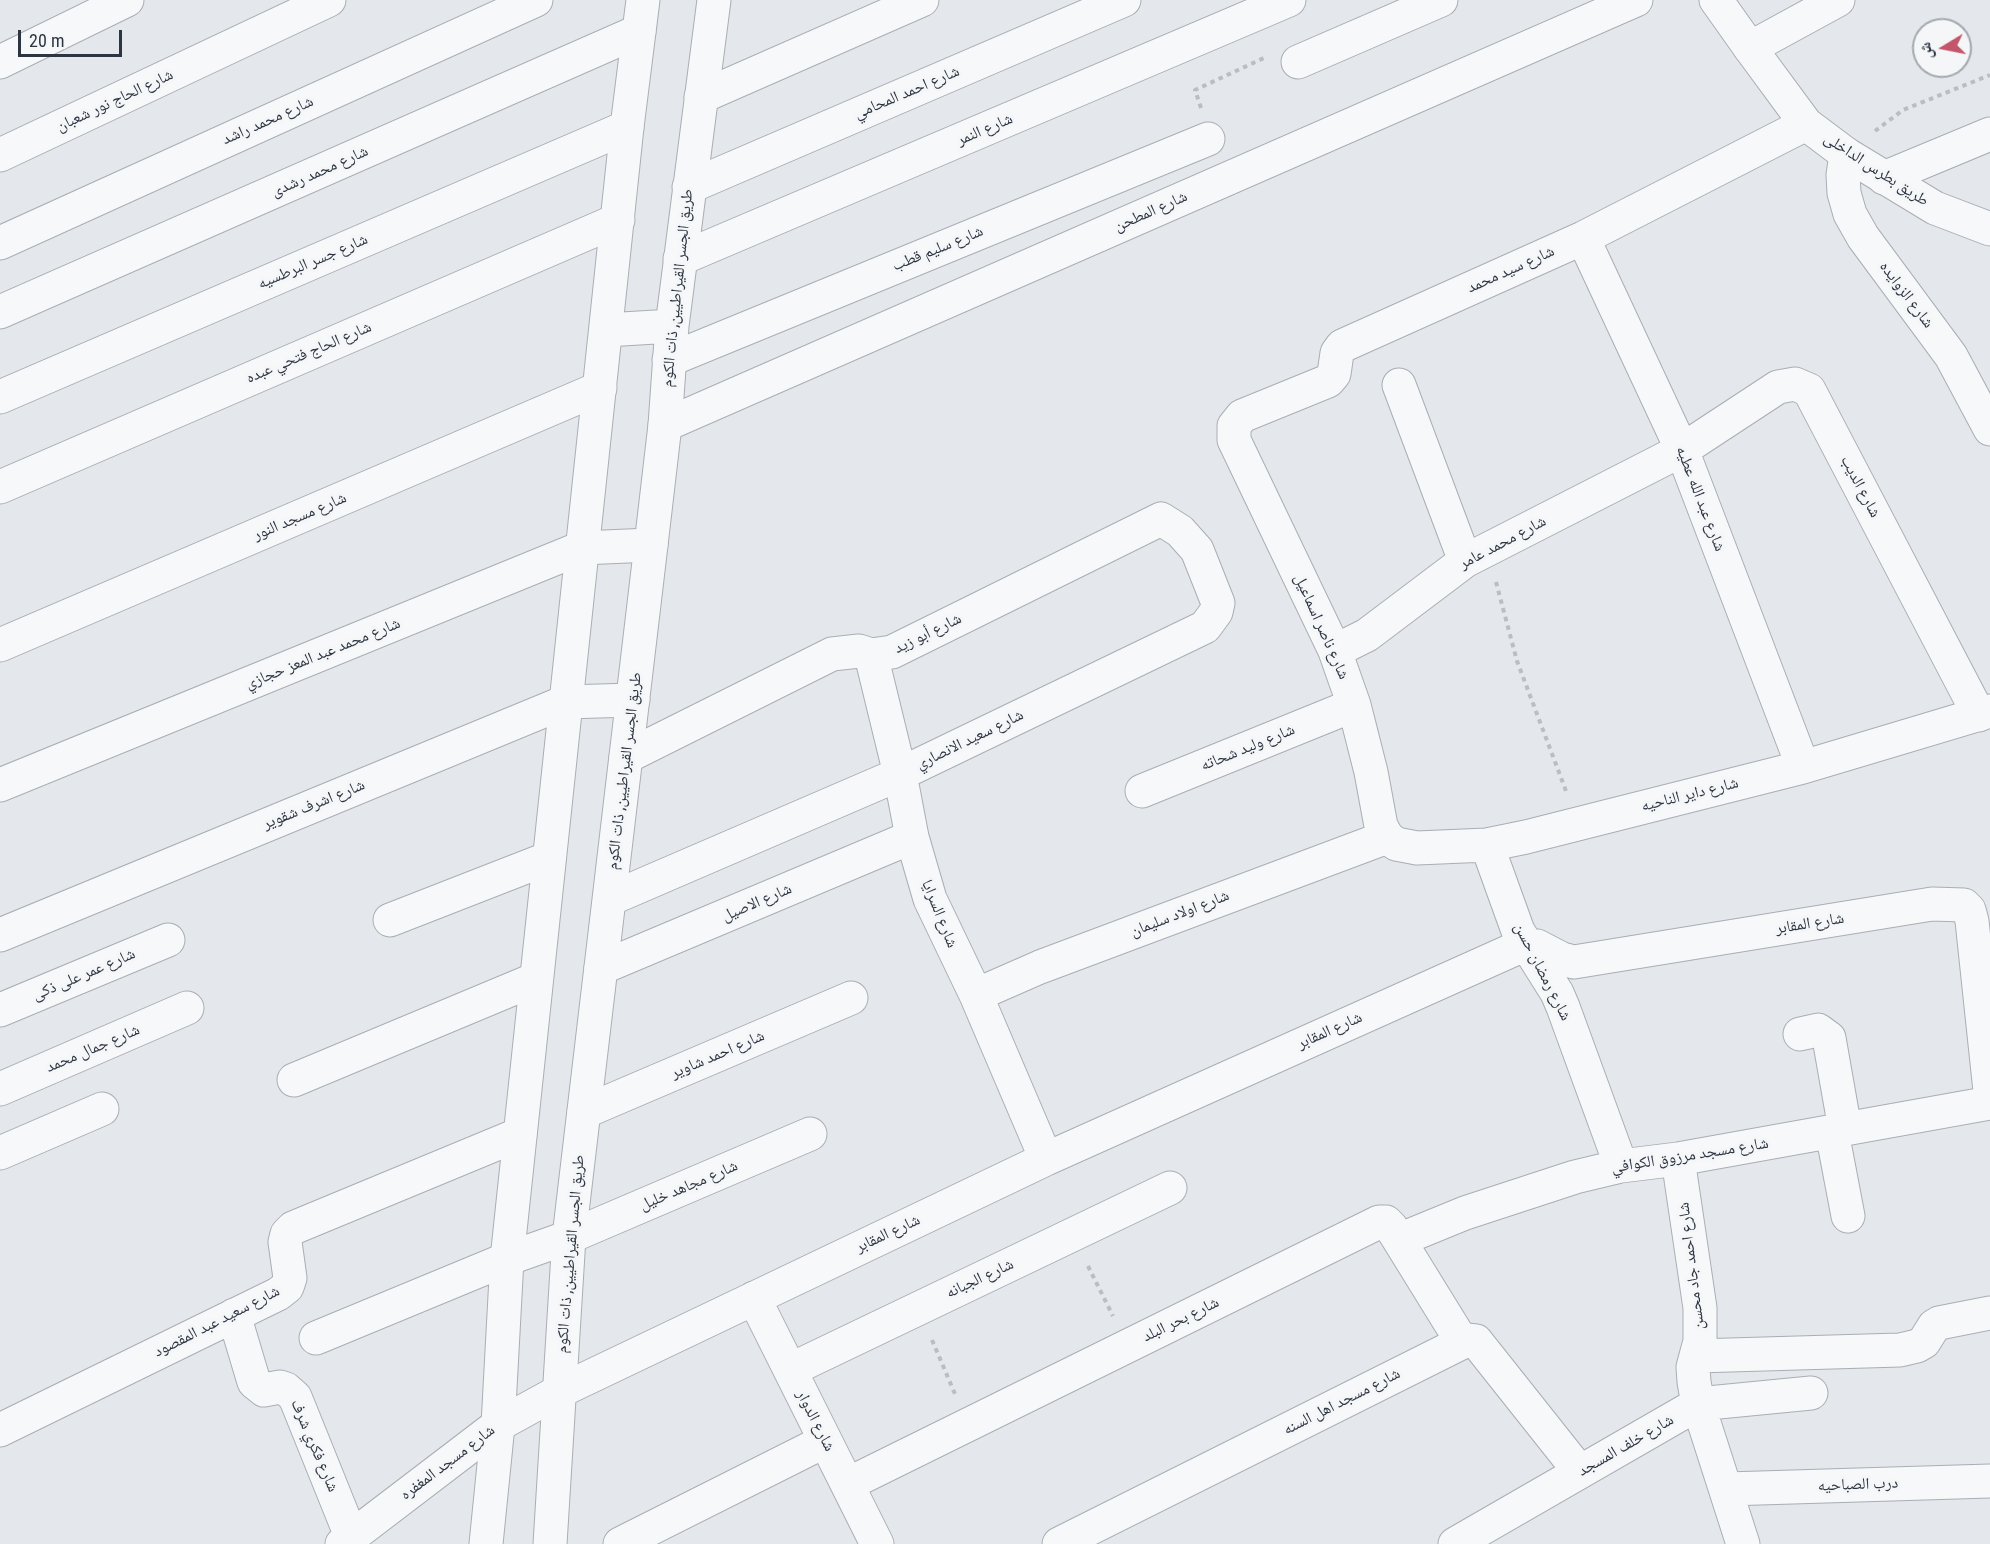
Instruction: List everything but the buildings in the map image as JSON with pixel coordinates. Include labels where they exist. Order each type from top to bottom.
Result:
[{"type":"street","points":[[0,62],[127,0]]},
{"type":"street","name":"شارع الحاج نور شعبان","points":[[0,155],[329,0]]},
{"type":"street","name":"شارع محمد راشد","points":[[0,243],[536,0]]},
{"type":"street","name":"طريق الجسر القيراطيين, ذات الكوم","points":[[550,1544],[569,1237],[665,425],[672,326],[714,0]]},
{"type":"street","points":[[701,96],[922,0]]},
{"type":"street","name":"شارع احمد المحامي","points":[[689,187],[1124,0]]},
{"type":"street","name":"شارع النمر","points":[[680,259],[1289,0]]},
{"type":"street","points":[[1298,62],[1441,0]]},
{"type":"street","name":"شارع المطحن","points":[[665,425],[1636,0]]},
{"type":"street","name":"طريق بطرس الداخلى","points":[[1716,0],[1806,124],[1846,154],[1935,208],[1990,229]]},
{"type":"street","points":[[1749,48],[1838,0]]},
{"type":"street","points":[[486,1544],[498,1425],[507,1259],[581,548],[641,15]]},
{"type":"street","name":"شارع محمد رشدى","points":[[0,312],[641,15]]},
{"type":"street","name":"شارع سيد محمد","points":[[1234,426],[1242,416],[1328,381],[1334,374],[1337,353],[1342,346],[1583,238],[1806,124]]},
{"type":"street","name":"شارع جسر البرطسيه","points":[[0,397],[627,127]]},
{"type":"street","points":[[1884,178],[1990,134]]},
{"type":"street","name":"شارع سليم قطب","points":[[669,360],[1208,139]]},
{"type":"street","name":"شارع الزوايده","points":[[1846,154],[1843,175],[1844,193],[1850,214],[1863,237],[1951,356],[1990,429]]},
{"type":"street","name":"شارع الحاج فتحي عبده","points":[[0,487],[618,220]]},
{"type":"street","name":"شارع عبد الله عطيه","points":[[1583,238],[1682,450],[1803,767]]},
{"type":"street","points":[[606,330],[672,326]]},
{"type":"street","name":"شارع الديب","points":[[1682,450],[1778,387],[1795,384],[1809,390],[1985,713]]},
{"type":"street","points":[[1399,385],[1476,556]]},
{"type":"street","name":"شارع مسجد النور","points":[[0,645],[600,388]]},
{"type":"street","name":"شارع ناصر اسماعيل","points":[[1234,426],[1234,440],[1335,651],[1354,705],[1371,772],[1381,825],[1387,837]]},
{"type":"street","name":"شارع محمد عامر","points":[[1335,651],[1367,635],[1476,556],[1682,450]]},
{"type":"street","name":"شارع أبو زيد","points":[[626,757],[832,654],[859,651],[872,655],[892,652],[1161,519]]},
{"type":"street","name":"شارع سعيد الانصاري","points":[[609,898],[900,774],[1205,627],[1216,612],[1218,603],[1197,550],[1180,531],[1161,519]]},
{"type":"street","name":"شارع محمد عبد المعز حجازي","points":[[0,785],[581,548],[651,545]]},
{"type":"street","name":"شارع السرايا","points":[[872,655],[900,774],[912,837],[930,898],[976,995],[1046,1159]]},
{"type":"street","name":"شارع اشرف شقوير","points":[[0,935],[565,702],[633,700]]},
{"type":"street","name":"شارع وليد شحاته","points":[[1142,791],[1354,705]]},
{"type":"street","name":"شارع داير الناحيه","points":[[1387,837],[1396,844],[1406,847],[1487,845],[1526,837],[1803,767],[1985,713]]},
{"type":"street","name":"شارع الاصيل","points":[[602,968],[912,837]]},
{"type":"street","name":"شارع اولاد سليمان","points":[[976,995],[1040,967],[1387,837]]},
{"type":"street","name":"شارع رمضان حسن","points":[[1487,845],[1518,931],[1557,993],[1563,1007],[1621,1166]]},
{"type":"street","points":[[390,921],[549,858]]},
{"type":"street","name":"شارع المقابر","points":[[560,1391],[1046,1159],[1527,945],[1537,946],[1562,959],[1574,962],[1932,904],[1964,905],[1969,910],[1972,921],[1990,1091]]},
{"type":"street","name":"شارع عمر على ذكى","points":[[0,1010],[168,940]]},
{"type":"street","points":[[294,1080],[536,979]]},
{"type":"street","name":"شارع احمد شاوير","points":[[584,1112],[851,998]]},
{"type":"street","name":"شارع جمال محمد","points":[[0,1089],[187,1008]]},
{"type":"street","points":[[1800,1034],[1818,1030],[1829,1038],[1848,1216]]},
{"type":"street","name":"شارع مسجد مرزوق الكوافي","points":[[1399,1240],[1465,1213],[1575,1177],[1621,1166],[1678,1159],[1990,1103]]},
{"type":"street","points":[[0,1153],[102,1109]]},
{"type":"street","name":"شارع سعيد عبد المقصود","points":[[0,1430],[278,1294],[286,1287],[290,1278],[285,1242],[287,1234],[293,1228],[520,1134]]},
{"type":"street","name":"شارع مجاهد خليل","points":[[316,1338],[507,1259],[569,1237],[810,1134]]},
{"type":"street","name":"شارع احمد جاد محسن","points":[[1678,1159],[1700,1308],[1700,1341],[1693,1367],[1698,1404],[1743,1544]]},
{"type":"street","name":"شارع الجبانه","points":[[790,1370],[1170,1188]]},
{"type":"street","name":"شارع بحر البلد","points":[[848,1484],[1379,1222],[1389,1223],[1462,1342]]},
{"type":"street","name":"شارع الدوار","points":[[754,1298],[877,1544]]},
{"type":"street","points":[[1696,1356],[1900,1350],[1924,1342],[1934,1326],[1939,1323],[1990,1313]]},
{"type":"street","name":"شارع فكري شرف","points":[[234,1315],[254,1382],[264,1390],[280,1387],[286,1389],[295,1397],[347,1540]]},
{"type":"street","points":[[1462,1342],[1476,1341],[1580,1472]]},
{"type":"street","name":"شارع مسجد اهل السنه","points":[[1059,1544],[1462,1342]]},
{"type":"street","name":"شارع مسجد المغفره","points":[[347,1540],[498,1425],[560,1391]]},
{"type":"street","name":"شارع خلف المسجد","points":[[1455,1544],[1698,1404],[1811,1393]]},
{"type":"street","points":[[620,1544],[825,1441]]},
{"type":"street","name":"درب الصباحيه","points":[[1727,1490],[1990,1481]]},
{"type":"path","points":[[1208,139],[1211,133],[1195,90],[1274,53],[1298,62]]},
{"type":"path","points":[[1846,154],[1903,110],[1990,75]]},
{"type":"path","points":[[1476,556],[1578,823]]},
{"type":"path","points":[[1072,1235],[1128,1346]]},
{"type":"path","points":[[919,1308],[968,1425]]}]
